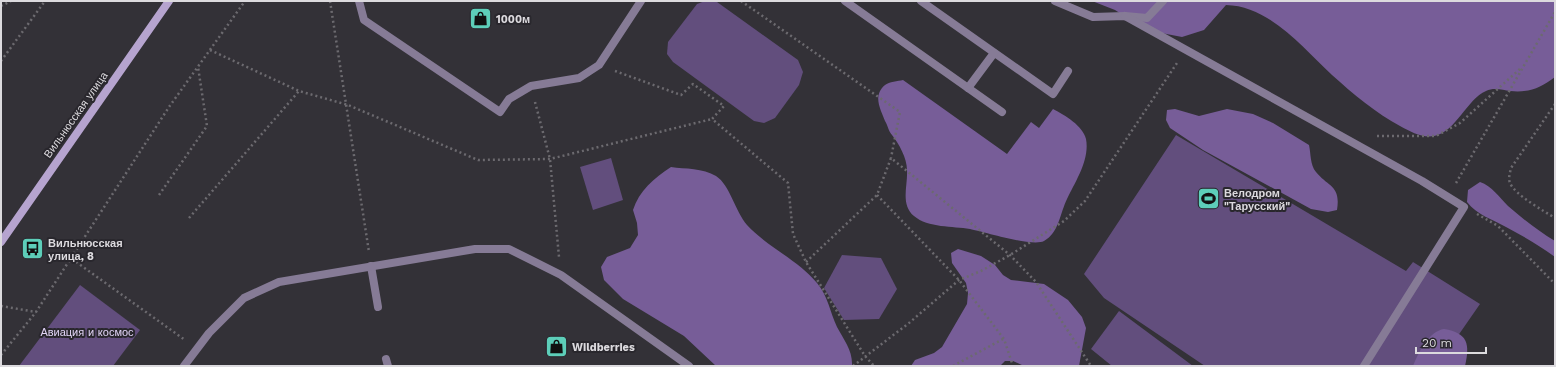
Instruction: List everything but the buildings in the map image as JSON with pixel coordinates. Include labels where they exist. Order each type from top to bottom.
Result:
[{"type":"street","name":"Вильнюсская улица","points":[[1,242],[169,1]]},
{"type":"lane","points":[[359,1],[364,20],[500,112],[509,99],[531,86],[579,78],[599,65],[641,1]]},
{"type":"lane","points":[[846,1],[1002,112]]},
{"type":"lane","points":[[921,1],[1052,94],[1068,71]]},
{"type":"lane","points":[[1055,1],[1093,17],[1125,16],[1147,18],[1163,1]]},
{"type":"lane","points":[[1125,16],[1416,177],[1464,207],[1364,366]]},
{"type":"lane","points":[[968,88],[994,53]]},
{"type":"lane","points":[[184,366],[209,333],[244,298],[278,282],[475,249],[509,248],[561,275],[689,366]]},
{"type":"lane","points":[[371,266],[378,307]]},
{"type":"path","points":[[1,6],[11,1]]},
{"type":"path","points":[[1,61],[45,1]]},
{"type":"path","points":[[1,355],[36,312],[72,259],[169,107],[244,1]]},
{"type":"path","points":[[330,1],[348,105],[371,266]]},
{"type":"path","points":[[741,1],[900,112],[891,158],[877,195],[806,262]]},
{"type":"path","points":[[1447,197],[1555,12]]},
{"type":"path","points":[[853,366],[910,322],[959,280],[981,271],[1010,255],[1064,221],[1085,201],[1186,49]]},
{"type":"path","points":[[210,50],[299,91],[348,105],[478,160],[550,159],[712,119],[724,106],[693,84],[681,95],[599,65]]},
{"type":"path","points":[[1376,136],[1436,136],[1460,123],[1523,66]]},
{"type":"path","points":[[159,195],[207,126],[198,67]]},
{"type":"path","points":[[531,86],[550,159],[561,275]]},
{"type":"path","points":[[189,218],[299,91]]},
{"type":"path","points":[[1555,104],[1511,168],[1509,176],[1510,183],[1516,191],[1555,218]]},
{"type":"path","points":[[712,119],[788,183],[793,234],[806,262],[865,356],[874,366]]},
{"type":"path","points":[[891,158],[1010,255],[1036,282],[1092,366]]},
{"type":"path","points":[[877,195],[959,280],[1004,339],[1013,366]]},
{"type":"path","points":[[1464,207],[1498,226],[1546,273],[1555,284]]},
{"type":"path","points":[[72,259],[197,348]]},
{"type":"path","points":[[1,306],[36,312]]},
{"type":"path","points":[[952,366],[1004,339]]},
{"type":"green space","points":[[705,1],[717,2],[798,60],[803,72],[799,85],[775,118],[764,123],[754,121],[673,62],[667,54],[668,42],[697,4]]},
{"type":"green space","name":"Велодром \"Тарусский\"","points":[[1176,135],[1406,271],[1413,262],[1480,304],[1437,366],[1205,366],[1104,298],[1084,274]]},
{"type":"green space","points":[[611,158],[623,200],[593,210],[580,167]]},
{"type":"green space","points":[[842,255],[881,258],[897,289],[879,319],[844,320],[824,288]]},
{"type":"green space","name":"Авиация и космос","points":[[80,285],[140,330],[113,366],[19,366]]},
{"type":"green space","points":[[1119,311],[1193,366],[1112,366],[1091,349]]},
{"type":"shaded area","points":[[1092,1],[1555,1],[1555,77],[1534,89],[1510,91],[1495,89],[1486,91],[1473,101],[1449,128],[1434,136],[1425,136],[1417,134],[1391,121],[1356,96],[1285,30],[1271,20],[1257,13],[1242,7],[1226,5],[1204,30],[1182,37],[1146,30],[1115,10]]},
{"type":"shaded area","points":[[903,80],[1007,154],[1031,122],[1039,128],[1053,109],[1077,125],[1086,139],[1087,147],[1084,163],[1065,204],[1056,228],[1049,237],[1044,241],[1038,242],[1019,241],[970,229],[933,225],[914,216],[907,206],[906,200],[906,161],[885,121],[878,98],[881,89],[885,85],[891,82]]},
{"type":"shaded area","points":[[1175,109],[1199,116],[1227,109],[1253,114],[1273,123],[1309,145],[1314,169],[1335,191],[1338,202],[1337,210],[1328,212],[1311,209],[1203,150],[1170,128],[1166,120],[1167,110]]},
{"type":"shaded area","points":[[671,167],[700,170],[716,176],[725,185],[739,213],[747,225],[763,240],[801,267],[817,283],[824,293],[837,327],[850,350],[852,366],[716,366],[684,336],[623,299],[604,280],[601,267],[607,257],[630,248],[638,235],[637,223],[633,210],[639,197],[653,180]]},
{"type":"shaded area","points":[[1480,182],[1492,189],[1508,206],[1525,220],[1555,241],[1555,257],[1501,224],[1480,214],[1467,202],[1468,190]]},
{"type":"shaded area","points":[[958,249],[981,256],[995,265],[1003,275],[1011,280],[1044,284],[1068,300],[1082,317],[1086,328],[1079,366],[1024,366],[1013,361],[1005,361],[1000,366],[911,366],[915,360],[934,353],[942,347],[967,304],[968,293],[966,283],[952,263],[951,253]]},
{"type":"shaded area","points":[[1444,329],[1458,333],[1463,337],[1467,346],[1465,366],[1413,366],[1421,349],[1429,338]]},
{"type":"place","name":"1000м","points":[[481,19]]},
{"type":"place","name":"Велодром \"Тарусский\"","points":[[1209,199]]},
{"type":"place","name":"Вильнюсская улица, 8","points":[[32,249]]},
{"type":"place","name":"Wildberries","points":[[557,347]]}]
